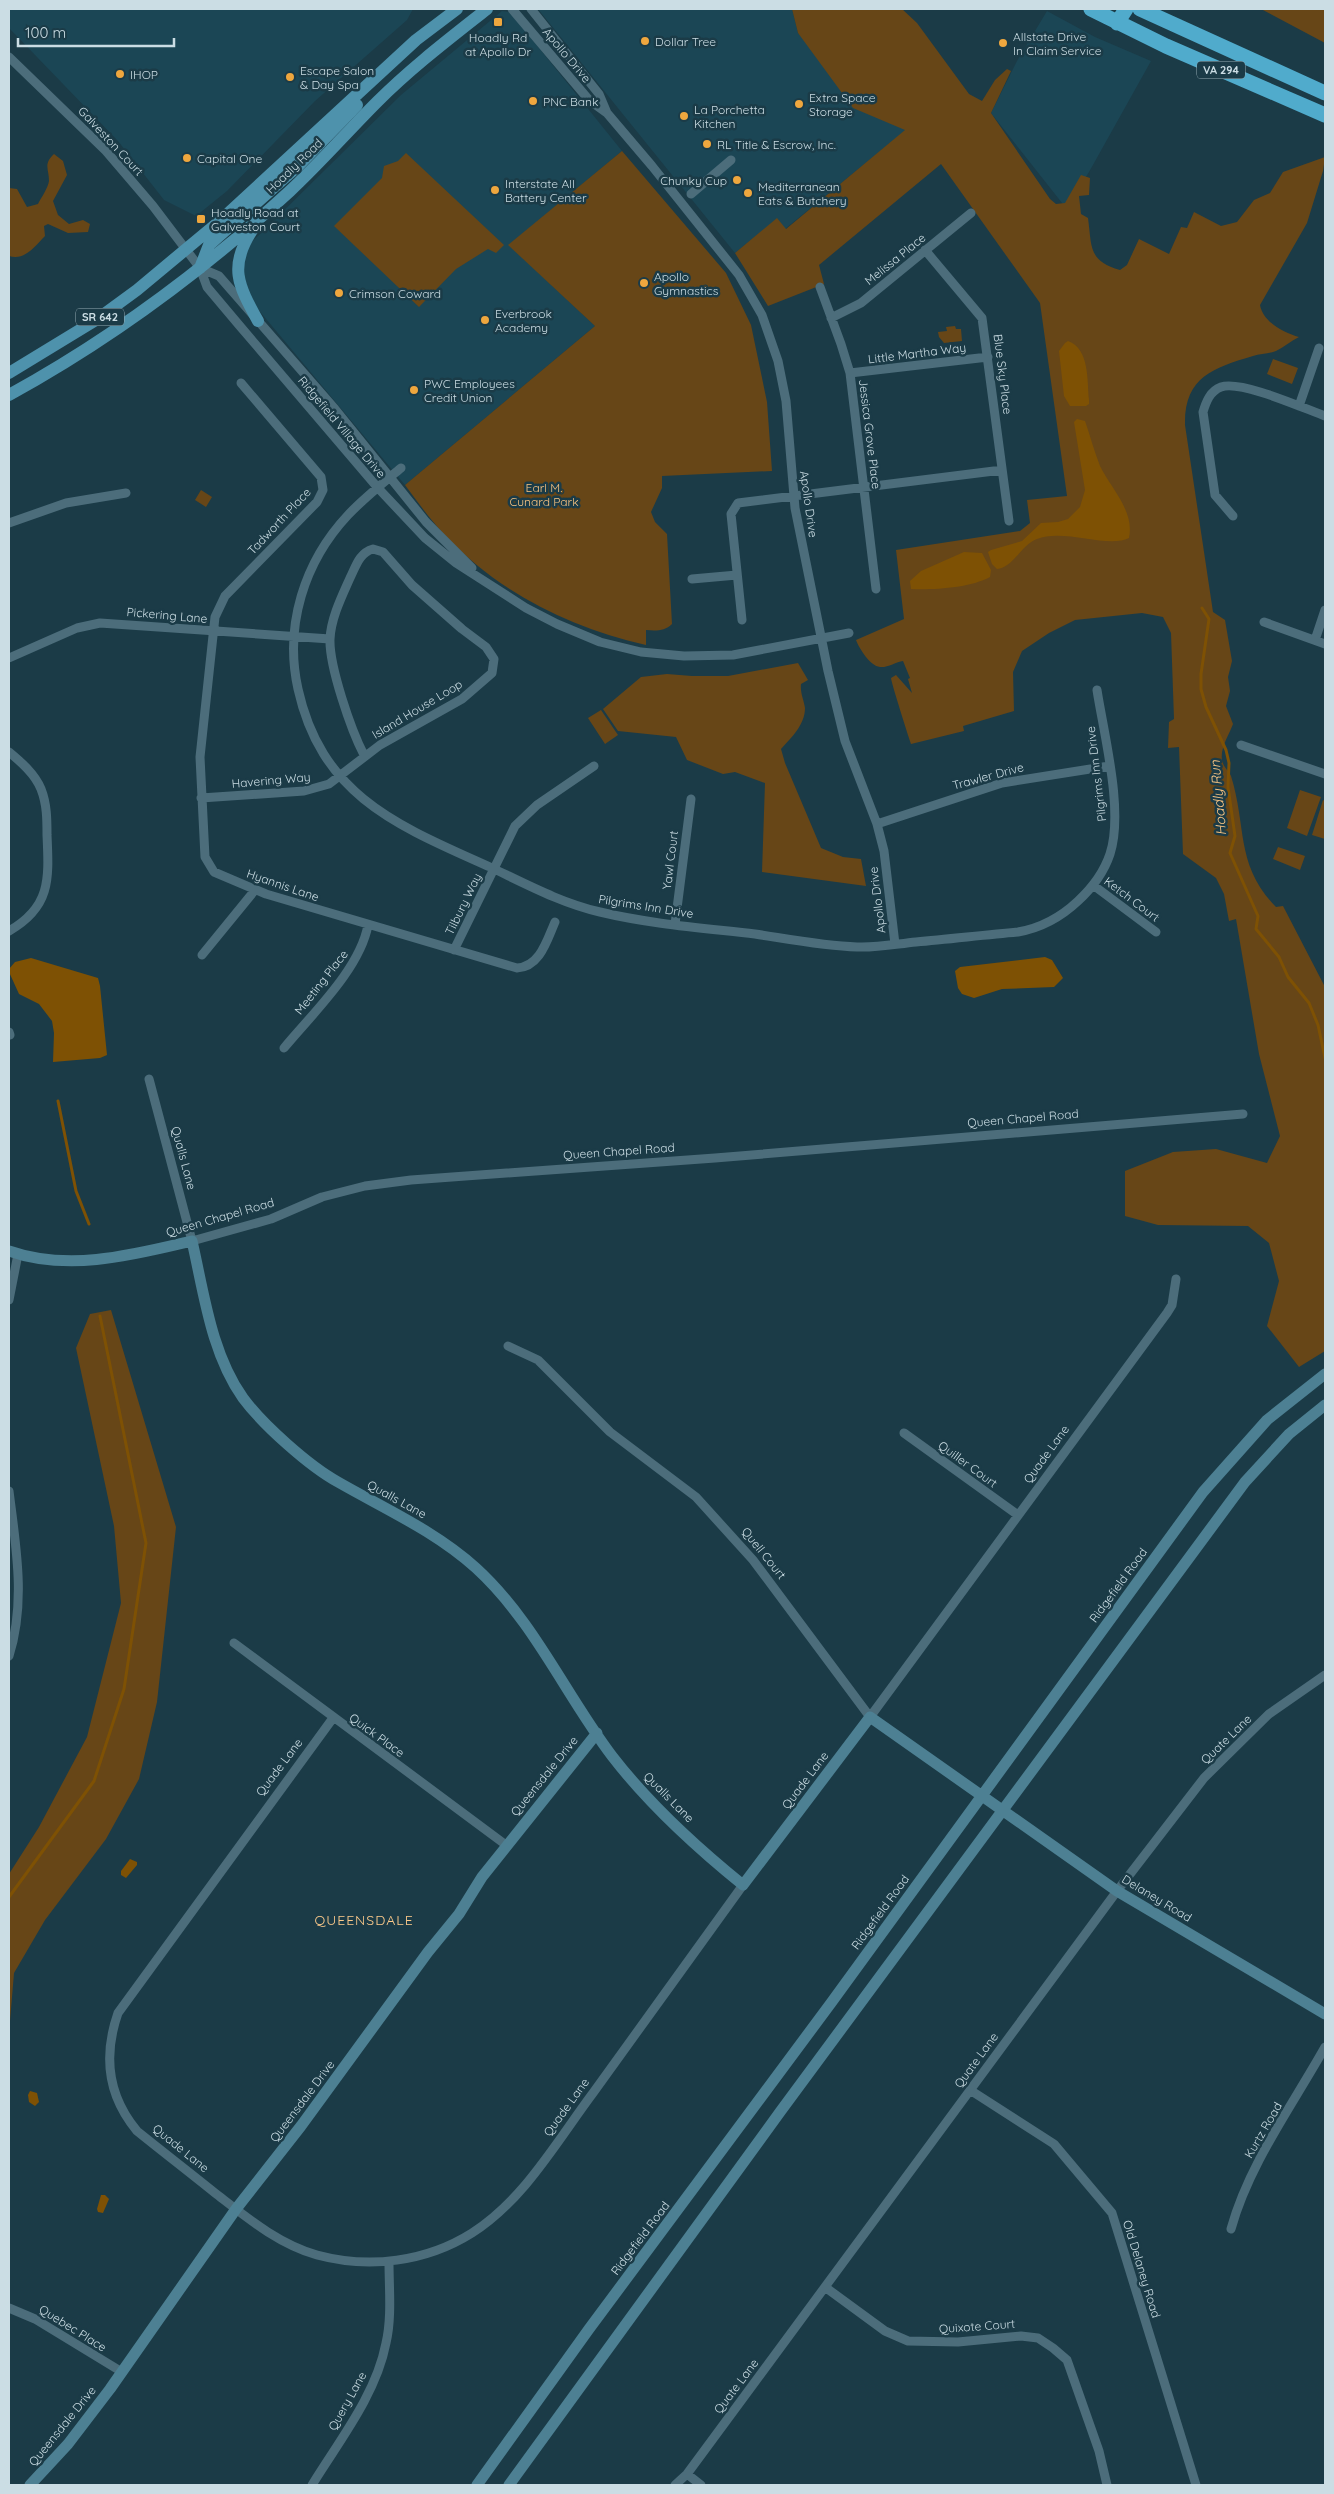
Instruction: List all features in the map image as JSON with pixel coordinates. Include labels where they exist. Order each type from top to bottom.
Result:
[{"type":"highway","name":"VA 294","points":[[1091,9],[1117,23],[1325,116]]},
{"type":"highway","points":[[1117,23],[1126,9]]},
{"type":"highway","name":"VA 294","points":[[1140,9],[1325,92]]},
{"type":"main road","name":"Hoadly Road","points":[[9,373],[96,320],[185,250],[254,190],[388,65],[456,9]]},
{"type":"main road","name":"Hoadly Road","points":[[9,395],[94,344],[200,268],[291,190],[404,77],[487,9]]},
{"type":"main road","points":[[200,268],[209,245],[298,166],[374,87],[388,65]]},
{"type":"main road","points":[[258,320],[241,289],[237,268],[242,247],[262,216]]},
{"type":"street","name":"Apollo Drive","points":[[512,9],[589,100],[607,113],[739,275],[762,315],[778,361],[786,401],[793,497],[822,639],[845,741],[876,824],[886,866],[895,944]]},
{"type":"street","name":"Apollo Drive","points":[[531,9],[599,94],[607,113]]},
{"type":"street","name":"Galveston Court","points":[[9,57],[106,151],[153,206],[185,250]]},
{"type":"street","points":[[691,194],[731,160]]},
{"type":"street","name":"Melissa Place","points":[[831,318],[861,303],[971,213]]},
{"type":"street","name":"Ridgefield Village Drive","points":[[185,250],[200,268],[207,287],[378,488],[441,552],[526,608],[570,630],[613,646],[648,653],[684,656],[733,655],[848,633]]},
{"type":"street","name":"Blue Sky Place","points":[[925,250],[980,315],[984,327],[1009,520]]},
{"type":"street","name":"Ridgefield Village Drive","points":[[200,268],[219,276],[444,542],[487,582]]},
{"type":"street","name":"Jessica Grove Place","points":[[820,287],[850,373],[876,589]]},
{"type":"street","points":[[1299,406],[1319,348]]},
{"type":"street","name":"Little Martha Way","points":[[850,373],[988,356]]},
{"type":"street","name":"Tadworth Place","points":[[214,632],[215,617],[225,596],[317,502],[323,490],[321,477],[241,383]]},
{"type":"street","points":[[1233,516],[1214,495],[1203,412],[1206,402],[1219,388],[1229,386],[1244,387],[1325,416]]},
{"type":"street","name":"Pilgrims Inn Drive","points":[[401,468],[348,515],[323,547],[304,588],[293,637],[296,678],[306,720],[317,745],[340,777],[373,808],[392,820],[494,869],[554,897],[587,909],[640,920],[853,947],[1028,931],[1043,925],[1066,912],[1093,885],[1107,862],[1113,838],[1115,816],[1097,690]]},
{"type":"street","points":[[742,620],[731,514],[734,507],[746,501],[793,497],[1002,470]]},
{"type":"street","points":[[9,523],[66,503],[126,493]]},
{"type":"street","name":"Island House Loop","points":[[340,777],[364,755],[462,699],[492,673],[494,658],[486,647],[417,590],[383,552],[373,549],[361,555],[347,584],[331,628],[330,639],[331,654],[350,724],[364,755]]},
{"type":"street","points":[[692,579],[737,575]]},
{"type":"street","points":[[1315,640],[1325,610]]},
{"type":"street","points":[[1264,622],[1325,644]]},
{"type":"street","name":"Pickering Lane","points":[[9,658],[88,624],[114,624],[330,639]]},
{"type":"street","name":"Hyannis Lane","points":[[214,632],[200,757],[205,857],[214,872],[255,890],[517,968],[524,968],[536,960],[555,922]]},
{"type":"street","points":[[1241,745],[1325,774]]},
{"type":"street","points":[[9,752],[31,774],[44,797],[49,876],[45,894],[33,913],[21,925],[9,931]]},
{"type":"street","name":"Tilbury Way","points":[[454,950],[515,826],[525,814],[594,766]]},
{"type":"street","name":"Trawler Drive","points":[[876,824],[992,786],[1109,766]]},
{"type":"street","name":"Havering Way","points":[[201,798],[304,791],[317,789],[340,777]]},
{"type":"street","name":"Yawl Court","points":[[675,924],[691,799]]},
{"type":"street","name":"Ketch Court","points":[[1093,885],[1156,932]]},
{"type":"street","points":[[202,955],[255,890]]},
{"type":"street","name":"Meeting Place","points":[[284,1048],[354,964],[366,939],[368,925]]},
{"type":"street","name":"Qualls Lane","points":[[149,1079],[192,1240],[214,1336],[224,1362],[243,1398],[292,1447],[323,1472],[421,1528],[475,1567],[507,1601],[541,1647],[611,1755],[654,1803],[743,1885]]},
{"type":"street","name":"Queen Chapel Road","points":[[13,1253],[64,1260],[109,1259],[271,1219],[322,1197],[365,1186],[411,1180],[706,1159],[1243,1114]]},
{"type":"street","points":[[9,1300],[13,1253]]},
{"type":"street","name":"Quade Lane","points":[[333,1718],[118,2013],[112,2031],[108,2060],[110,2079],[119,2106],[127,2119],[160,2150],[271,2235],[315,2255],[359,2262],[389,2262],[446,2246],[472,2233],[497,2214],[538,2168],[743,1885],[870,1717],[1167,1313],[1172,1305],[1176,1279]]},
{"type":"street","name":"Quell Court","points":[[508,1346],[538,1360],[610,1432],[696,1497],[753,1560],[870,1717],[981,1795]]},
{"type":"street","name":"Ridgefield Road","points":[[477,2485],[589,2329],[1214,1478],[1267,1420],[1325,1374]]},
{"type":"street","points":[[509,2485],[1002,1810],[1245,1482],[1289,1434],[1325,1405]]},
{"type":"street","name":"Quiller Court","points":[[904,1433],[1018,1515]]},
{"type":"street","points":[[9,1491],[19,1587],[15,1633],[9,1656]]},
{"type":"street","name":"Quick Place","points":[[234,1643],[506,1845]]},
{"type":"street","name":"Quate Lane","points":[[675,2485],[687,2474],[1117,1891],[1204,1778],[1269,1714],[1325,1675]]},
{"type":"street","name":"Queensdale Drive","points":[[30,2485],[68,2444],[122,2372],[236,2209],[301,2126],[428,1952],[459,1914],[506,1845],[597,1733]]},
{"type":"street","name":"Delaney Road","points":[[981,1795],[1117,1891],[1325,2014]]},
{"type":"street","name":"Kurtz Road","points":[[1232,2229],[1237,2208],[1254,2170],[1325,2047]]},
{"type":"street","name":"Old Delaney Road","points":[[970,2090],[1054,2144],[1112,2213],[1196,2485]]},
{"type":"street","name":"Query Lane","points":[[312,2485],[366,2397],[382,2361],[390,2314],[389,2262]]},
{"type":"street","name":"Quixote Court","points":[[825,2287],[884,2331],[908,2341],[958,2342],[1021,2336],[1038,2338],[1053,2348],[1067,2360],[1099,2451],[1108,2485]]},
{"type":"street","name":"Quebec Place","points":[[9,2308],[35,2319],[122,2372]]},
{"type":"street","points":[[687,2474],[701,2485]]},
{"type":"shaded area","points":[[9,9],[413,9],[407,20],[315,101],[227,191],[196,216],[164,200],[118,141],[9,28]]},
{"type":"shaded area","points":[[538,9],[792,9],[798,33],[906,130],[785,229],[777,219],[735,253]]},
{"type":"shaded area","points":[[502,11],[510,12],[622,151],[509,245],[595,326],[405,485],[252,302],[244,287],[242,259],[248,245],[401,95]]},
{"type":"shaded area","points":[[1047,11],[1095,37],[1151,61],[1089,172],[1066,208],[991,113],[1017,61]]},
{"type":"shaded area","points":[[1068,341],[1075,345],[1084,358],[1089,400],[1089,404],[1086,406],[1070,406],[1064,396],[1059,351]]},
{"type":"shaded area","points":[[1077,419],[1085,421],[1100,466],[1125,509],[1130,528],[1129,538],[1120,541],[1110,541],[1048,536],[1032,542],[1008,565],[997,569],[992,564],[988,552],[1022,541],[1041,523],[1058,522],[1068,519],[1080,507],[1085,490],[1074,422]]},
{"type":"shaded area","points":[[964,552],[982,553],[991,570],[990,577],[962,586],[940,589],[911,589],[910,581],[921,571]]},
{"type":"shaded area","points":[[1045,957],[1052,960],[1063,978],[1054,987],[1002,989],[974,998],[962,994],[958,988],[955,971],[960,967]]},
{"type":"shaded area","points":[[31,958],[98,978],[107,1055],[100,1058],[53,1062],[54,1033],[52,1021],[39,1004],[19,994],[9,972],[9,969],[15,962]]},
{"type":"shaded area","points":[[130,1859],[137,1862],[137,1865],[126,1878],[121,1875],[121,1871]]},
{"type":"shaded area","points":[[30,2091],[37,2093],[39,2102],[35,2106],[29,2102],[28,2095]]},
{"type":"shaded area","points":[[101,2195],[105,2195],[109,2199],[103,2213],[98,2212],[97,2209]]},
{"type":"green space","points":[[792,9],[902,9],[917,23],[969,94],[982,101],[995,80],[1007,69],[1011,71],[991,113],[1050,199],[1056,204],[1065,203],[1081,175],[1090,178],[1089,195],[1079,196],[1081,214],[1088,218],[1091,245],[1102,262],[1120,270],[1127,265],[1139,239],[1169,254],[1181,227],[1187,228],[1194,212],[1221,226],[1237,222],[1254,200],[1270,193],[1283,172],[1325,157],[1323,171],[1307,223],[1260,305],[1265,317],[1270,322],[1281,330],[1299,337],[1276,351],[1225,365],[1204,377],[1196,385],[1190,396],[1186,409],[1185,425],[1213,612],[1225,620],[1232,661],[1228,677],[1230,691],[1226,706],[1233,724],[1224,746],[1223,762],[1231,776],[1244,845],[1254,876],[1276,907],[1283,906],[1325,987],[1325,1351],[1299,1367],[1267,1326],[1279,1281],[1269,1243],[1248,1226],[1158,1225],[1125,1216],[1125,1171],[1173,1152],[1216,1149],[1267,1163],[1280,1136],[1259,1054],[1236,919],[1229,921],[1224,894],[1216,878],[1183,854],[1179,747],[1168,748],[1169,722],[1174,719],[1171,633],[1163,617],[1142,613],[1075,620],[1049,633],[1022,651],[1013,672],[1014,711],[963,726],[964,731],[911,744],[891,678],[896,675],[912,693],[908,679],[910,678],[903,661],[886,667],[876,666],[865,656],[856,640],[904,619],[896,550],[1020,531],[1030,523],[1027,500],[1067,496],[1040,303],[941,164],[819,265],[824,284],[768,306],[735,253],[777,218],[786,229],[905,130],[853,108],[798,33]]},
{"type":"green space","points":[[1261,9],[1325,9],[1325,43]]},
{"type":"green space","name":"Earl M. Cunard Park","points":[[622,151],[726,273],[751,325],[767,402],[772,471],[662,476],[662,488],[651,512],[655,522],[667,534],[672,624],[660,630],[646,630],[646,645],[589,628],[562,617],[511,590],[464,554],[438,527],[405,485],[595,326],[508,245]]},
{"type":"green space","points":[[406,153],[504,245],[496,253],[488,249],[456,269],[419,307],[334,226],[382,178],[384,166],[398,161]]},
{"type":"green space","points":[[54,154],[63,161],[67,175],[53,201],[58,215],[69,224],[83,220],[90,224],[88,232],[68,233],[48,224],[44,226],[45,236],[29,252],[15,257],[9,256],[9,188],[17,189],[27,207],[38,204],[49,181],[47,167]]},
{"type":"green space","points":[[955,326],[956,329],[961,329],[962,341],[944,343],[939,337],[938,332],[947,331],[946,327]]},
{"type":"green space","points":[[1273,359],[1298,368],[1292,384],[1267,374]]},
{"type":"green space","points":[[201,490],[212,497],[206,507],[195,500]]},
{"type":"green space","points":[[798,663],[808,680],[801,684],[805,708],[803,720],[797,731],[781,749],[785,763],[821,848],[843,857],[861,859],[866,886],[762,872],[765,783],[735,772],[723,774],[687,760],[676,737],[618,731],[603,709],[641,677],[667,674],[728,676]]},
{"type":"green space","points":[[601,710],[618,735],[605,744],[588,718]]},
{"type":"green space","points":[[1300,790],[1321,797],[1307,836],[1287,828]]},
{"type":"green space","points":[[1323,800],[1325,801],[1325,839],[1312,835]]},
{"type":"green space","points":[[1278,847],[1305,856],[1300,870],[1273,859]]},
{"type":"green space","points":[[111,1310],[176,1527],[157,1702],[139,1779],[106,1839],[45,1920],[14,1973],[9,2033],[9,1874],[39,1827],[87,1737],[121,1603],[114,1526],[76,1348],[90,1314]]},
{"type":"waterway","name":"Hoadly Run","points":[[1202,608],[1209,619],[1201,674],[1201,689],[1206,707],[1226,750],[1229,763],[1228,787],[1235,836],[1230,853],[1258,916],[1256,929],[1279,957],[1288,977],[1309,1003],[1318,1025],[1325,1058]]},
{"type":"waterway","points":[[58,1101],[76,1191],[89,1224]]},
{"type":"waterway","points":[[9,1897],[94,1781],[124,1689],[146,1543],[100,1316]]},
{"type":"place","name":"Hoadly Rd at Apollo Dr","points":[[498,22]]},
{"type":"place","name":"Dollar Tree","points":[[645,41]]},
{"type":"place","name":"Allstate Drive In Claim Service","points":[[1003,43]]},
{"type":"place","name":"IHOP","points":[[120,74]]},
{"type":"place","name":"Escape Salon & Day Spa","points":[[290,77]]},
{"type":"place","name":"PNC Bank","points":[[533,101]]},
{"type":"place","name":"Extra Space Storage","points":[[799,104]]},
{"type":"place","name":"La Porchetta Kitchen","points":[[684,116]]},
{"type":"place","name":"RL Title & Escrow, Inc.","points":[[707,144]]},
{"type":"place","name":"Capital One","points":[[187,158]]},
{"type":"place","name":"Chunky Cup","points":[[737,180]]},
{"type":"place","name":"Interstate All Battery Center","points":[[495,190]]},
{"type":"place","name":"Mediterranean Eats & Butchery","points":[[748,193]]},
{"type":"place","name":"Hoadly Road at Galveston Court","points":[[201,219]]},
{"type":"place","name":"Apollo Gymnastics","points":[[644,283]]},
{"type":"place","name":"Crimson Coward","points":[[339,293]]},
{"type":"place","name":"Everbrook Academy","points":[[485,320]]},
{"type":"place","name":"PWC Employees Credit Union","points":[[414,390]]},
{"type":"district","name":"QUEENSDALE","points":[[364,1920]]}]
